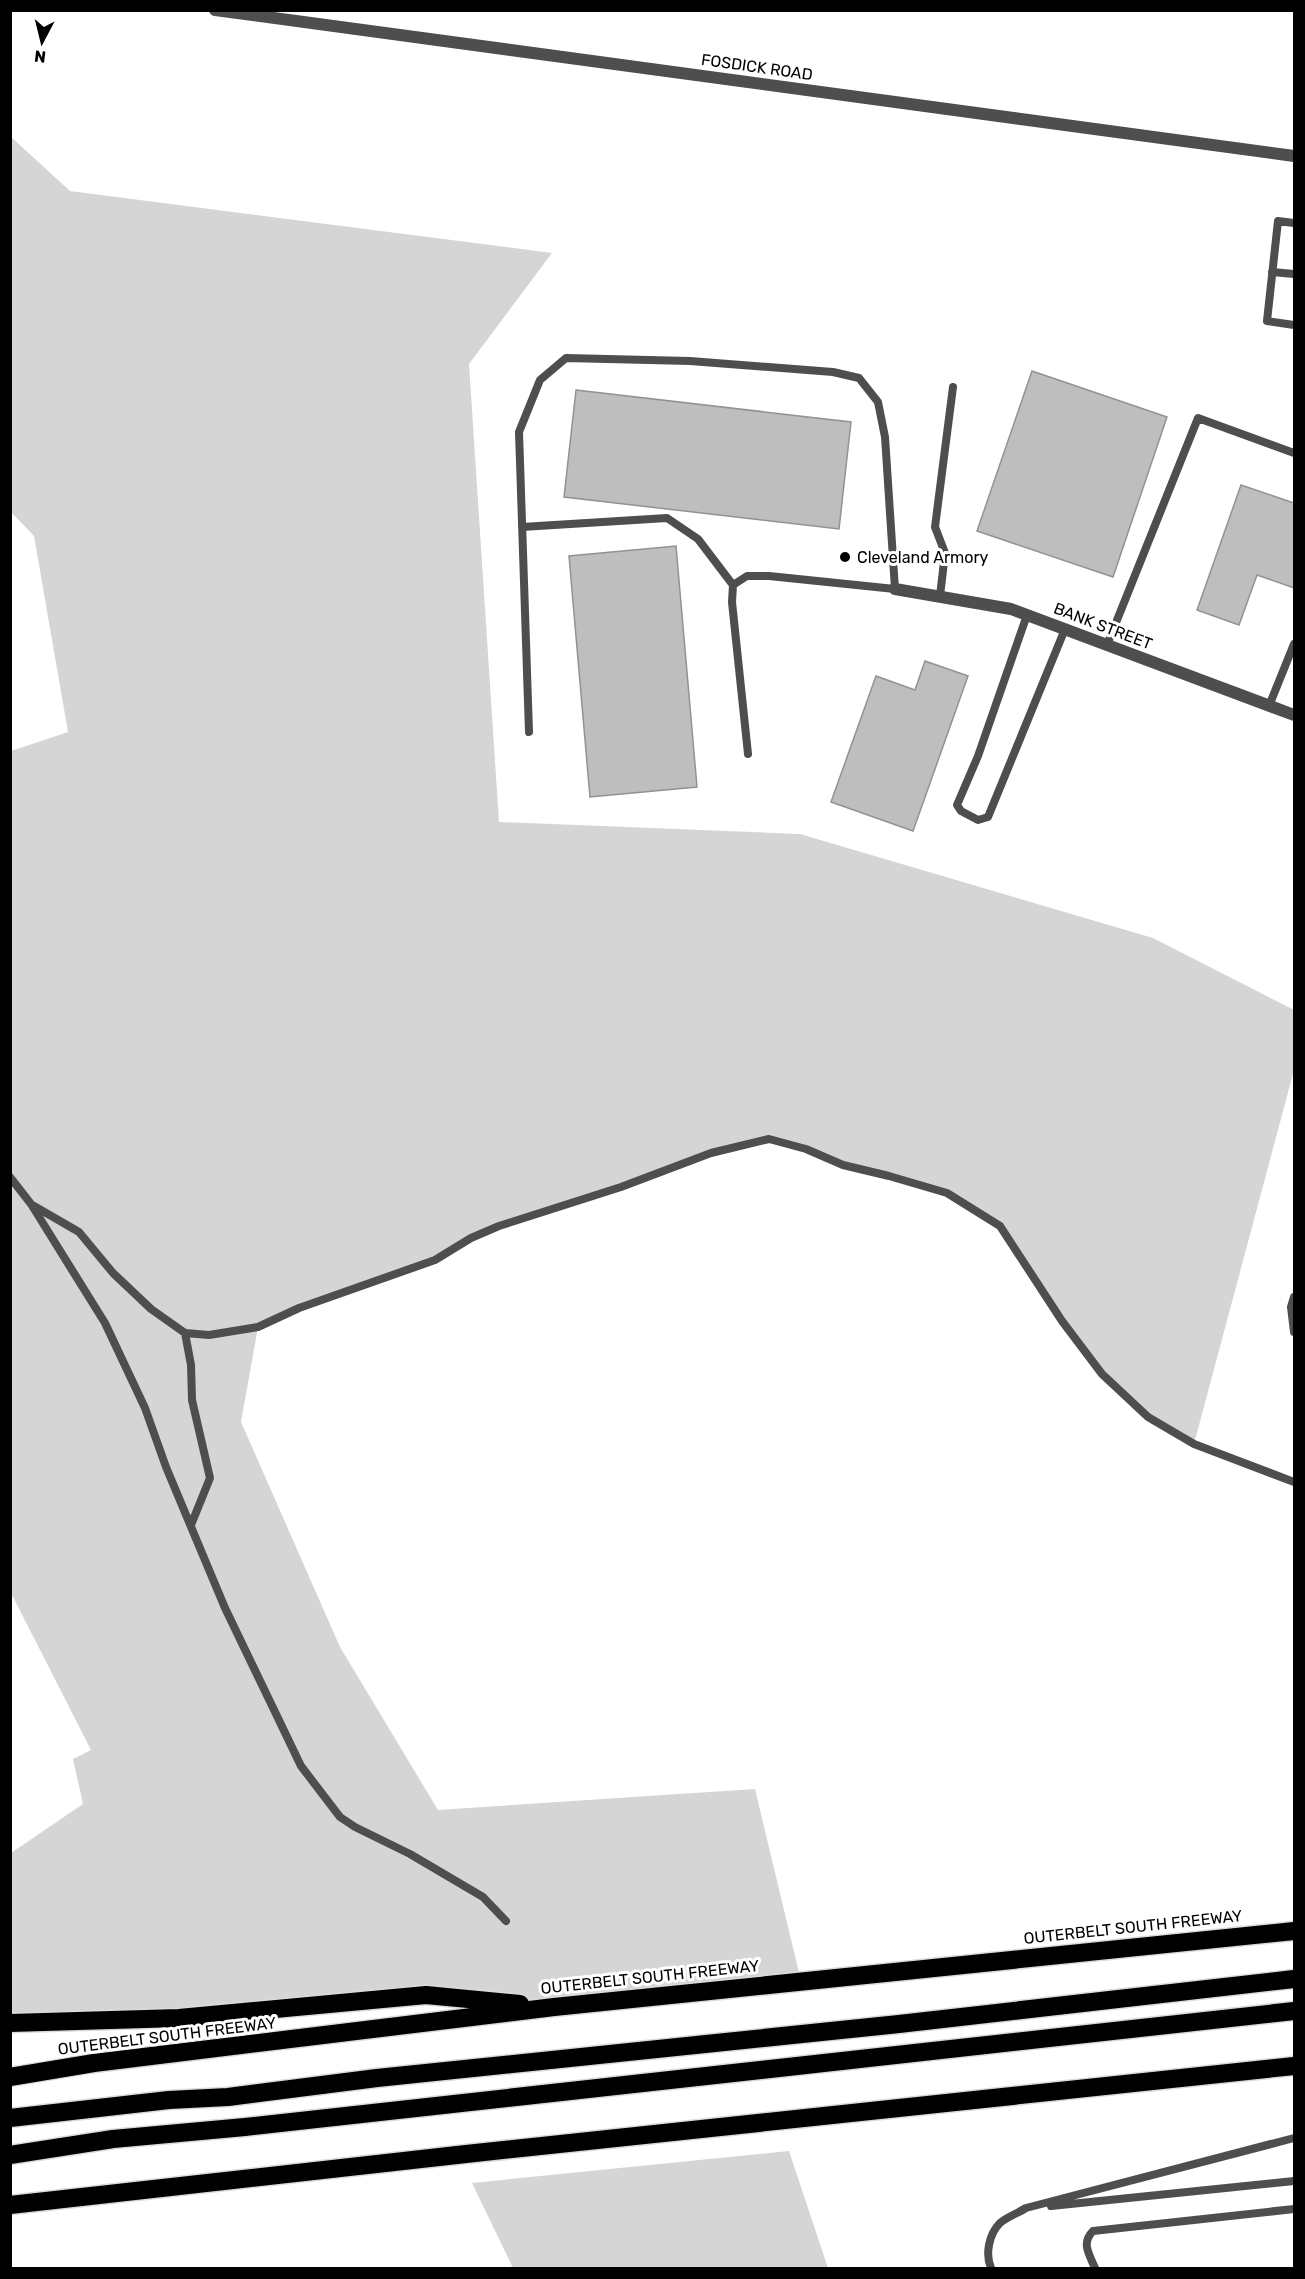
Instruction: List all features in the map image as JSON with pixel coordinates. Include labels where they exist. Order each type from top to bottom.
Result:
[{"type":"highway","name":"OUTERBELT SOUTH FREEWAY","points":[[10,2077],[94,2063],[554,2007],[1294,1931]]},
{"type":"highway","points":[[10,2118],[169,2100],[228,2097],[377,2078],[450,2072],[1294,1978]]},
{"type":"highway","points":[[10,2023],[179,2018],[426,1995],[554,2007]]},
{"type":"highway","points":[[10,2155],[113,2139],[245,2127],[1294,2011]]},
{"type":"highway","points":[[10,2205],[1294,2066]]},
{"type":"street","name":"FOSDICK ROAD","points":[[215,10],[1294,156]]},
{"type":"street","name":"BANK STREET","points":[[895,589],[1011,609],[1294,715]]},
{"type":"lane","points":[[1294,223],[1278,221],[1267,321],[1294,325]]},
{"type":"lane","points":[[1272,272],[1294,274]]},
{"type":"lane","points":[[529,732],[519,432],[540,380],[566,358],[690,361],[833,372],[859,378],[878,402],[885,437],[895,589],[769,576],[747,576],[734,585]]},
{"type":"lane","points":[[940,596],[945,553],[936,527],[953,387]]},
{"type":"lane","points":[[1107,645],[1197,418],[1294,453]]},
{"type":"lane","points":[[522,527],[667,518],[698,539],[734,585],[732,602],[748,754]]},
{"type":"lane","points":[[1027,615],[978,756],[957,804],[961,811],[978,820],[988,817],[1065,629]]},
{"type":"lane","points":[[1269,706],[1294,644]]},
{"type":"lane","points":[[31,1204],[79,1232],[113,1273],[151,1309],[185,1333],[208,1335],[258,1327],[299,1308],[435,1260],[471,1238],[500,1226],[621,1187],[711,1153],[769,1139],[806,1149],[843,1166],[890,1176],[946,1193],[1000,1226],[1062,1321],[1102,1374],[1148,1417],[1194,1444],[1294,1482]]},
{"type":"lane","points":[[10,1177],[31,1204],[105,1323],[145,1408],[166,1467],[225,1608],[279,1725],[301,1766],[340,1817],[355,1827],[410,1854],[483,1897],[506,1921]]},
{"type":"lane","points":[[1294,1297],[1291,1307],[1294,1332]]},
{"type":"lane","points":[[185,1333],[191,1365],[192,1400],[210,1478],[190,1525]]},
{"type":"lane","points":[[991,2268],[988,2262],[989,2242],[1000,2224],[1026,2208],[1294,2138]]},
{"type":"lane","points":[[1026,2208],[1294,2181]]},
{"type":"lane","points":[[1095,2268],[1086,2246],[1087,2237],[1093,2231],[1294,2210]]},
{"type":"shaded area","points":[[10,136],[70,191],[552,253],[469,364],[499,822],[800,834],[1153,938],[1294,1010],[1294,1070],[1194,1444],[1148,1417],[1102,1373],[1000,1226],[947,1193],[769,1139],[711,1153],[499,1226],[435,1260],[258,1327],[241,1422],[340,1647],[438,1810],[755,1789],[801,1981],[554,2007],[426,1995],[11,2023],[11,1853],[83,1804],[73,1759],[91,1750],[11,1593],[11,751],[68,732],[34,536],[11,512]]},
{"type":"shaded area","points":[[789,2151],[828,2268],[513,2268],[472,2183]]},
{"type":"building","points":[[1032,371],[1167,417],[1113,577],[977,531]]},
{"type":"building","points":[[576,390],[851,422],[839,529],[564,497]]},
{"type":"building","points":[[1241,485],[1294,503],[1294,588],[1257,575],[1239,625],[1197,610]]},
{"type":"building","points":[[676,546],[697,787],[590,797],[569,556]]},
{"type":"building","points":[[925,661],[968,676],[913,831],[831,802],[876,676],[915,690]]},
{"type":"place","name":"Cleveland Armory","points":[[845,557]]}]
